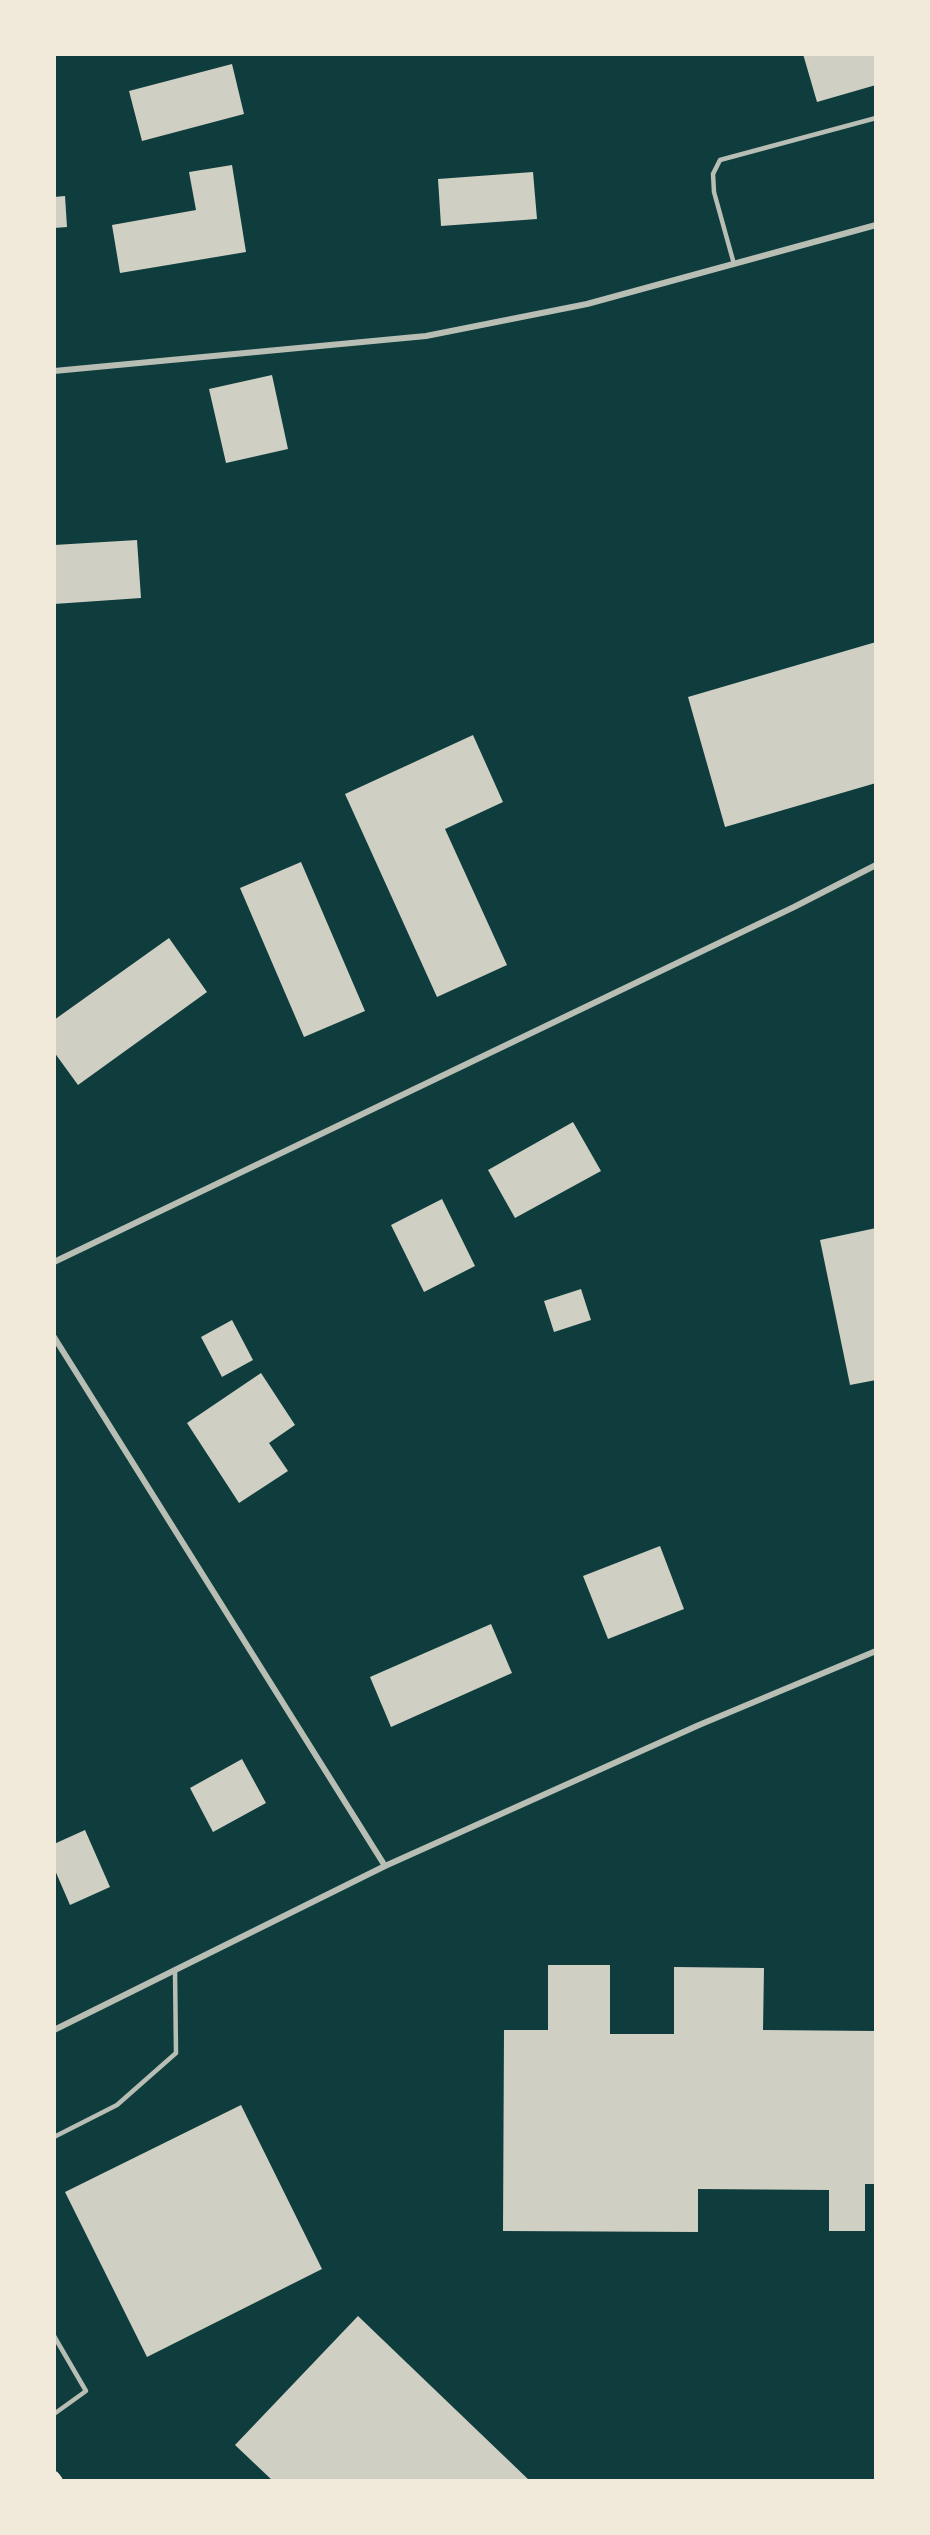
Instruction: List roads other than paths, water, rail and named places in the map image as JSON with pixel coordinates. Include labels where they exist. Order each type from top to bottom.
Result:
[{"type":"main road","points":[[54,2477],[57,2481]]},
{"type":"street","points":[[54,371],[426,336],[587,304],[876,225]]},
{"type":"street","points":[[54,1262],[794,907],[876,865]]},
{"type":"street","points":[[54,1337],[385,1866]]},
{"type":"street","points":[[54,2030],[385,1866],[699,1725],[876,1651]]},
{"type":"lane","points":[[734,264],[714,192],[713,174],[720,160],[876,118]]},
{"type":"lane","points":[[54,2138],[117,2105],[176,2053],[175,1970]]},
{"type":"lane","points":[[54,2336],[86,2391],[54,2414]]}]
